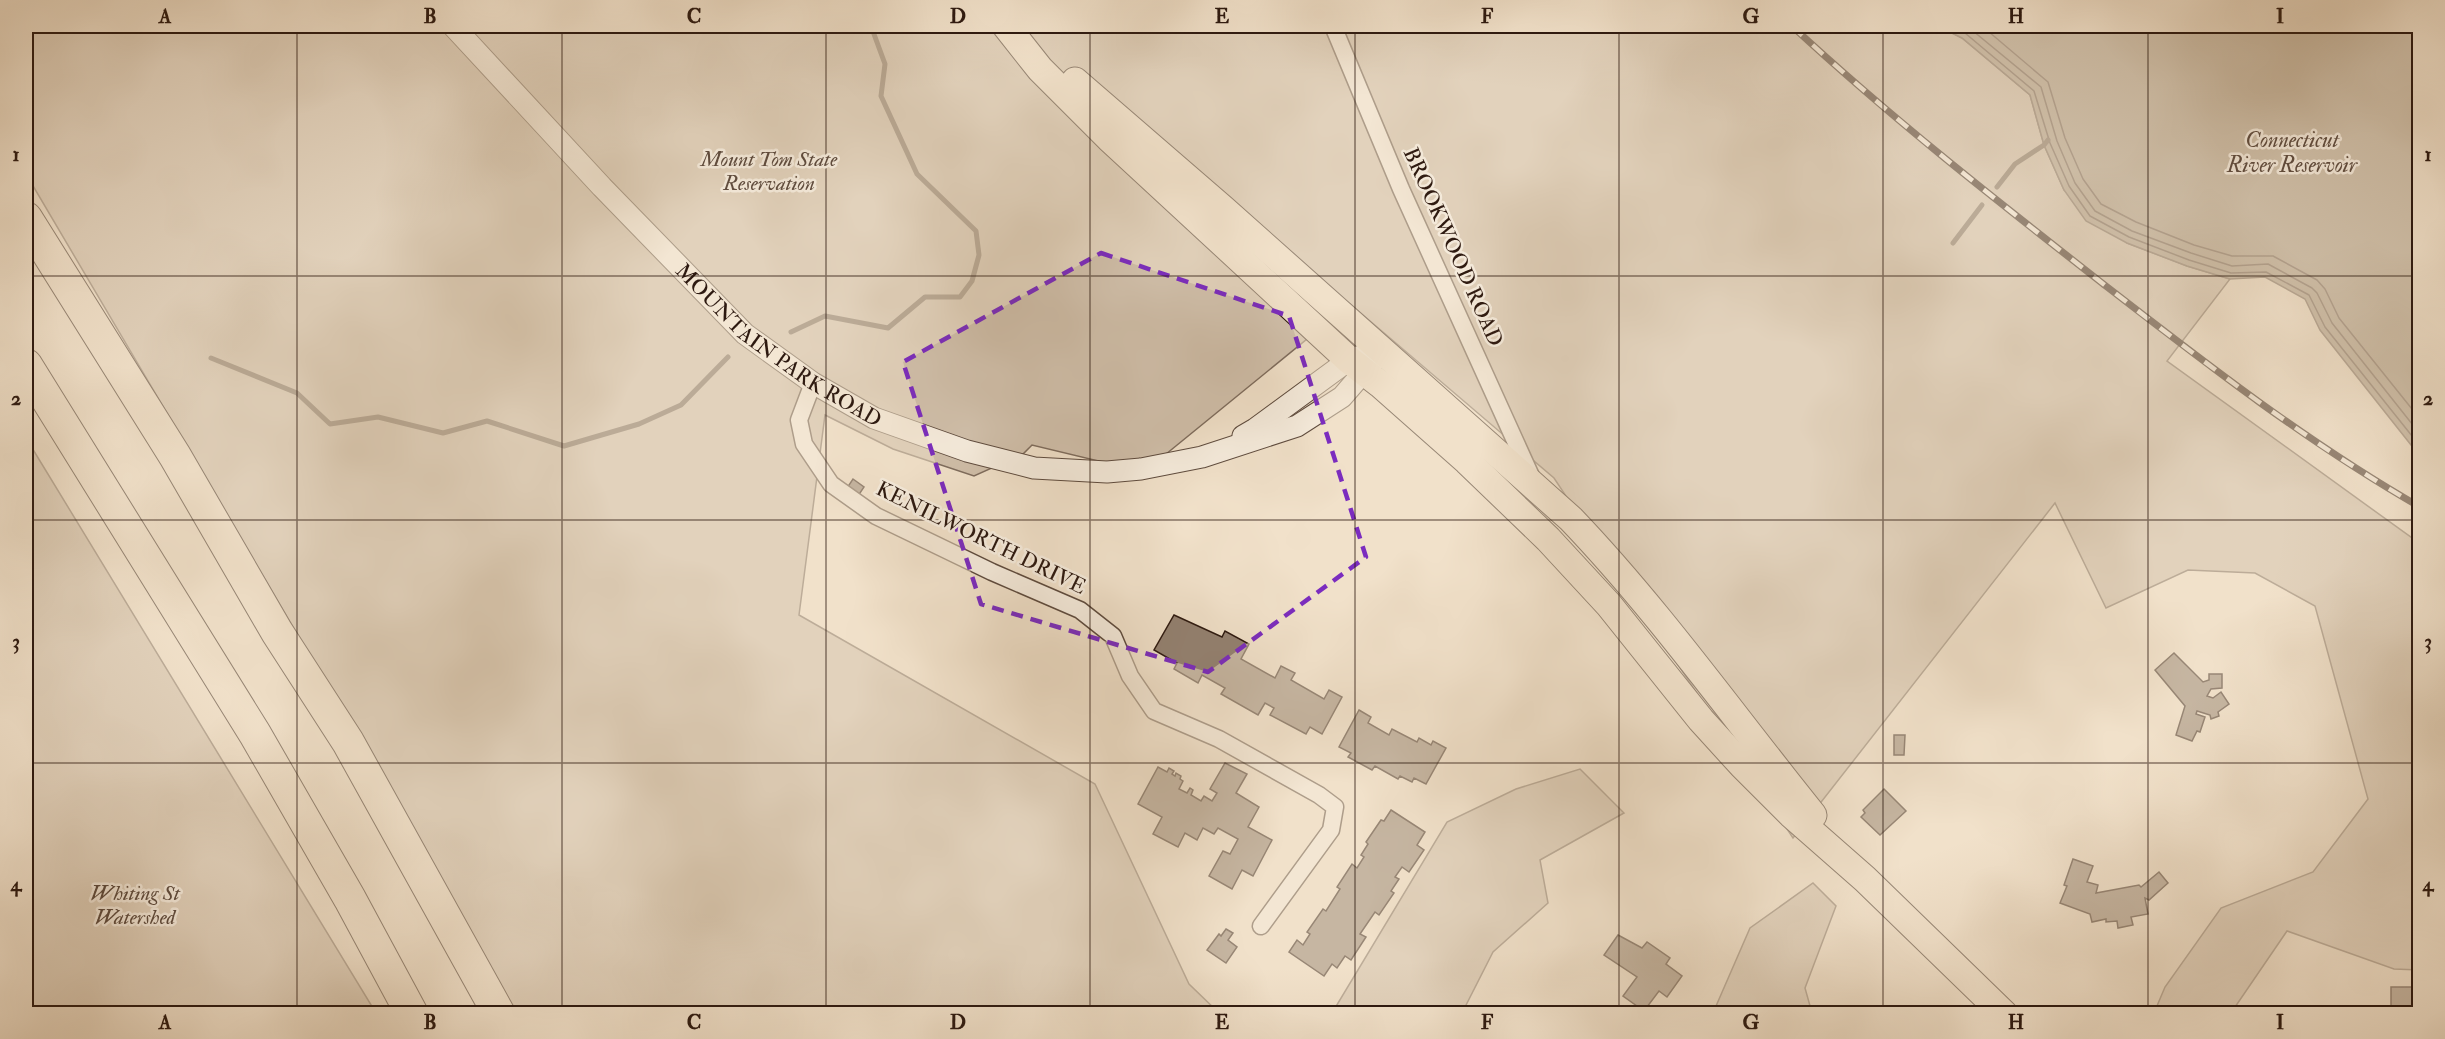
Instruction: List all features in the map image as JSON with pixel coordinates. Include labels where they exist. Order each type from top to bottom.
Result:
[{"type":"highway","points":[[26,218],[175,456],[278,632],[348,742],[499,1014]]},
{"type":"highway","points":[[26,365],[255,734],[350,899],[412,1014]]},
{"type":"main road","points":[[1006,26],[1040,69],[1108,138],[1357,367],[1467,461],[1548,539],[1609,605],[1701,720],[1742,765],[1791,814],[1865,879],[2004,1014]]},
{"type":"main road","points":[[1014,26],[1571,519],[1616,568],[1865,879]]},
{"type":"street","name":"MOUNTAIN PARK ROAD","points":[[453,26],[705,296],[745,334],[813,383],[874,418],[967,451],[1034,468],[1107,472],[1178,463],[1202,457],[1255,429],[1382,350]]},
{"type":"street","name":"BROOKWOOD ROAD","points":[[1333,26],[1401,189],[1535,485]]},
{"type":"street","name":"KENILWORTH DRIVE","points":[[813,383],[799,420],[804,444],[831,484],[876,516],[992,572],[1080,610],[1113,636],[1130,676],[1154,711],[1219,740],[1319,795],[1335,807],[1330,830],[1261,926]]},
{"type":"highlighted area","points":[[1101,253],[1289,316],[1366,557],[1208,672],[981,604],[903,362]]},
{"type":"green space","name":"Mount Tom State Reservation","points":[[26,26],[1938,26],[1962,38],[2030,95],[2044,145],[2064,190],[2127,243],[2187,266],[2230,279],[2167,361],[2419,543],[2419,970],[2394,969],[2287,931],[2231,1013],[2154,1013],[2165,987],[2221,908],[2313,872],[2368,799],[2315,606],[2255,573],[2188,570],[2106,608],[2055,503],[1793,838],[1554,478],[1350,304],[1144,472],[1032,445],[1023,454],[974,476],[893,449],[825,415],[799,615],[1095,784],[1189,984],[1219,1013],[512,1013],[296,632],[26,174]]},
{"type":"green space","name":"Whiting St Watershed","points":[[26,438],[376,1013],[26,1013]]},
{"type":"green space","points":[[1580,769],[1624,813],[1540,860],[1548,903],[1493,952],[1462,1013],[1332,1013],[1447,822],[1516,789]]},
{"type":"green space","points":[[1813,883],[1836,906],[1805,988],[1812,1013],[1713,1013],[1750,928]]},
{"type":"water","name":"Connecticut River Reservoir","points":[[1938,26],[2419,26],[2419,455],[2320,330],[2305,299],[2265,277],[2230,279],[2187,266],[2127,243],[2086,221],[2064,190],[2044,145],[2030,95],[1962,38]]},
{"type":"building","points":[[853,479],[864,487],[858,496],[847,488]]},
{"type":"building","points":[[1174,615],[1222,637],[1225,631],[1249,644],[1241,659],[1275,678],[1281,666],[1295,673],[1291,680],[1324,699],[1329,690],[1342,697],[1322,734],[1310,727],[1306,734],[1270,715],[1274,708],[1265,703],[1258,715],[1221,694],[1225,688],[1202,675],[1198,683],[1174,669],[1177,663],[1154,650]]},
{"type":"building","points":[[2174,653],[2203,682],[2209,680],[2209,674],[2222,674],[2222,688],[2211,689],[2207,696],[2213,698],[2221,692],[2229,704],[2218,712],[2219,716],[2211,719],[2210,715],[2197,711],[2196,714],[2205,717],[2200,732],[2197,731],[2192,741],[2176,735],[2185,706],[2155,670]]},
{"type":"building","points":[[1359,710],[1371,717],[1368,723],[1389,735],[1392,729],[1417,742],[1419,738],[1431,745],[1433,741],[1446,748],[1426,784],[1414,778],[1412,782],[1400,776],[1398,779],[1375,766],[1372,770],[1348,757],[1351,753],[1339,747]]},
{"type":"building","points":[[1894,735],[1905,735],[1904,755],[1894,755]]},
{"type":"building","points":[[1225,763],[1247,774],[1236,793],[1259,807],[1248,827],[1272,840],[1253,876],[1242,870],[1232,889],[1209,876],[1223,851],[1230,854],[1238,839],[1218,828],[1214,834],[1203,828],[1197,840],[1185,833],[1178,847],[1153,834],[1162,817],[1138,804],[1158,767],[1167,772],[1169,768],[1174,771],[1172,774],[1175,776],[1176,773],[1181,776],[1180,779],[1183,781],[1179,789],[1187,793],[1190,788],[1193,790],[1191,795],[1201,801],[1204,796],[1212,801],[1217,793],[1210,789]]},
{"type":"building","points":[[1884,789],[1906,811],[1880,835],[1861,817],[1865,813],[1863,810]]},
{"type":"building","points":[[1391,810],[1425,832],[1417,845],[1424,850],[1409,872],[1402,867],[1395,877],[1399,879],[1391,891],[1394,893],[1379,915],[1375,912],[1360,934],[1366,937],[1351,960],[1345,956],[1337,968],[1332,964],[1324,976],[1289,952],[1297,940],[1303,945],[1310,934],[1307,932],[1323,909],[1326,911],[1340,889],[1337,887],[1352,864],[1357,868],[1364,857],[1361,855],[1368,844],[1366,842]]},
{"type":"building","points":[[2073,859],[2093,866],[2087,882],[2098,885],[2096,893],[2139,885],[2141,887],[2159,872],[2168,883],[2149,900],[2145,898],[2148,914],[2131,917],[2133,925],[2118,928],[2117,921],[2106,922],[2106,919],[2092,922],[2090,914],[2060,903],[2067,886],[2064,885]]},
{"type":"building","points":[[1226,929],[1233,933],[1228,940],[1237,947],[1226,963],[1207,950],[1219,934],[1221,936]]},
{"type":"building","points":[[1618,935],[1642,948],[1647,942],[1670,958],[1666,964],[1682,976],[1667,997],[1659,991],[1644,1011],[1623,996],[1637,977],[1604,955]]},
{"type":"building","points":[[2391,987],[2420,987],[2420,1008],[2410,1009],[2410,1014],[2391,1014]]},
{"type":"waterway","points":[[791,332],[825,316],[888,328],[925,297],[960,297],[972,281],[979,255],[976,231],[917,174],[881,96],[885,64],[871,26]]},
{"type":"waterway","points":[[1997,187],[2015,164],[2048,140]]},
{"type":"waterway","points":[[1953,243],[1982,205]]},
{"type":"waterway","points":[[211,358],[297,393],[330,424],[378,417],[443,433],[487,421],[564,446],[639,424],[681,405],[728,357]]},
{"type":"railway","points":[[1792,26],[1944,158],[2179,342],[2297,429],[2420,507]]}]
